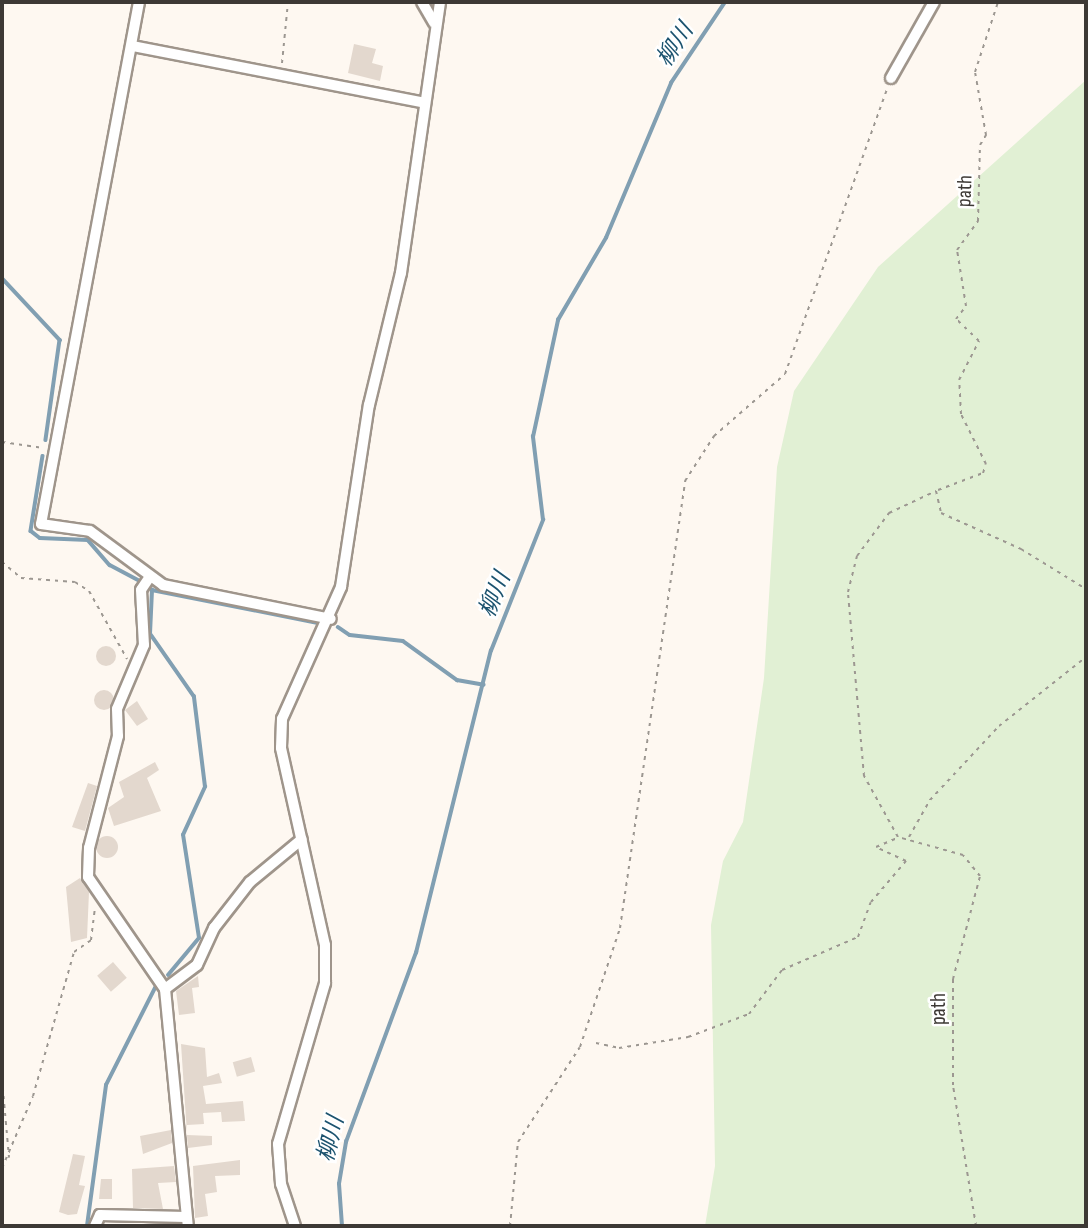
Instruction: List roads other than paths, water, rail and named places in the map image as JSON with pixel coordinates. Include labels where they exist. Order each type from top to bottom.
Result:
[{"type":"street","points":[[139,2],[133,46],[82,287],[56,450],[41,524],[90,531],[149,578],[331,620]]},
{"type":"street","points":[[422,2],[434,23]]},
{"type":"street","points":[[295,1226],[281,1184],[278,1144],[324,983],[325,945],[281,748],[282,719],[331,620],[401,273],[422,102],[434,23],[440,2]]},
{"type":"street","points":[[891,78],[934,2]]},
{"type":"street","points":[[133,46],[422,102]]},
{"type":"street","points":[[94,1226],[100,1215],[187,1222],[165,989],[88,877],[89,848],[118,736],[117,709],[144,645],[141,590],[149,578]]},
{"type":"street","points":[[165,989],[197,965],[214,928],[250,883],[302,839]]},
{"type":"waterway","name":"柳川","points":[[342,1226],[339,1184],[346,1142],[416,953],[491,651],[543,520],[533,437],[558,320],[606,238],[671,83],[725,2]]},
{"type":"waterway","points":[[2,278],[60,340],[46,440]]},
{"type":"waterway","points":[[43,456],[31,531],[40,538],[88,540],[110,565],[138,580]]},
{"type":"waterway","points":[[168,975],[199,938],[183,835],[205,787],[194,697],[150,634],[152,590],[318,623]]},
{"type":"waterway","points":[[338,627],[350,635],[403,641],[457,680],[484,685]]},
{"type":"waterway","points":[[87,1226],[106,1085],[155,988]]}]
